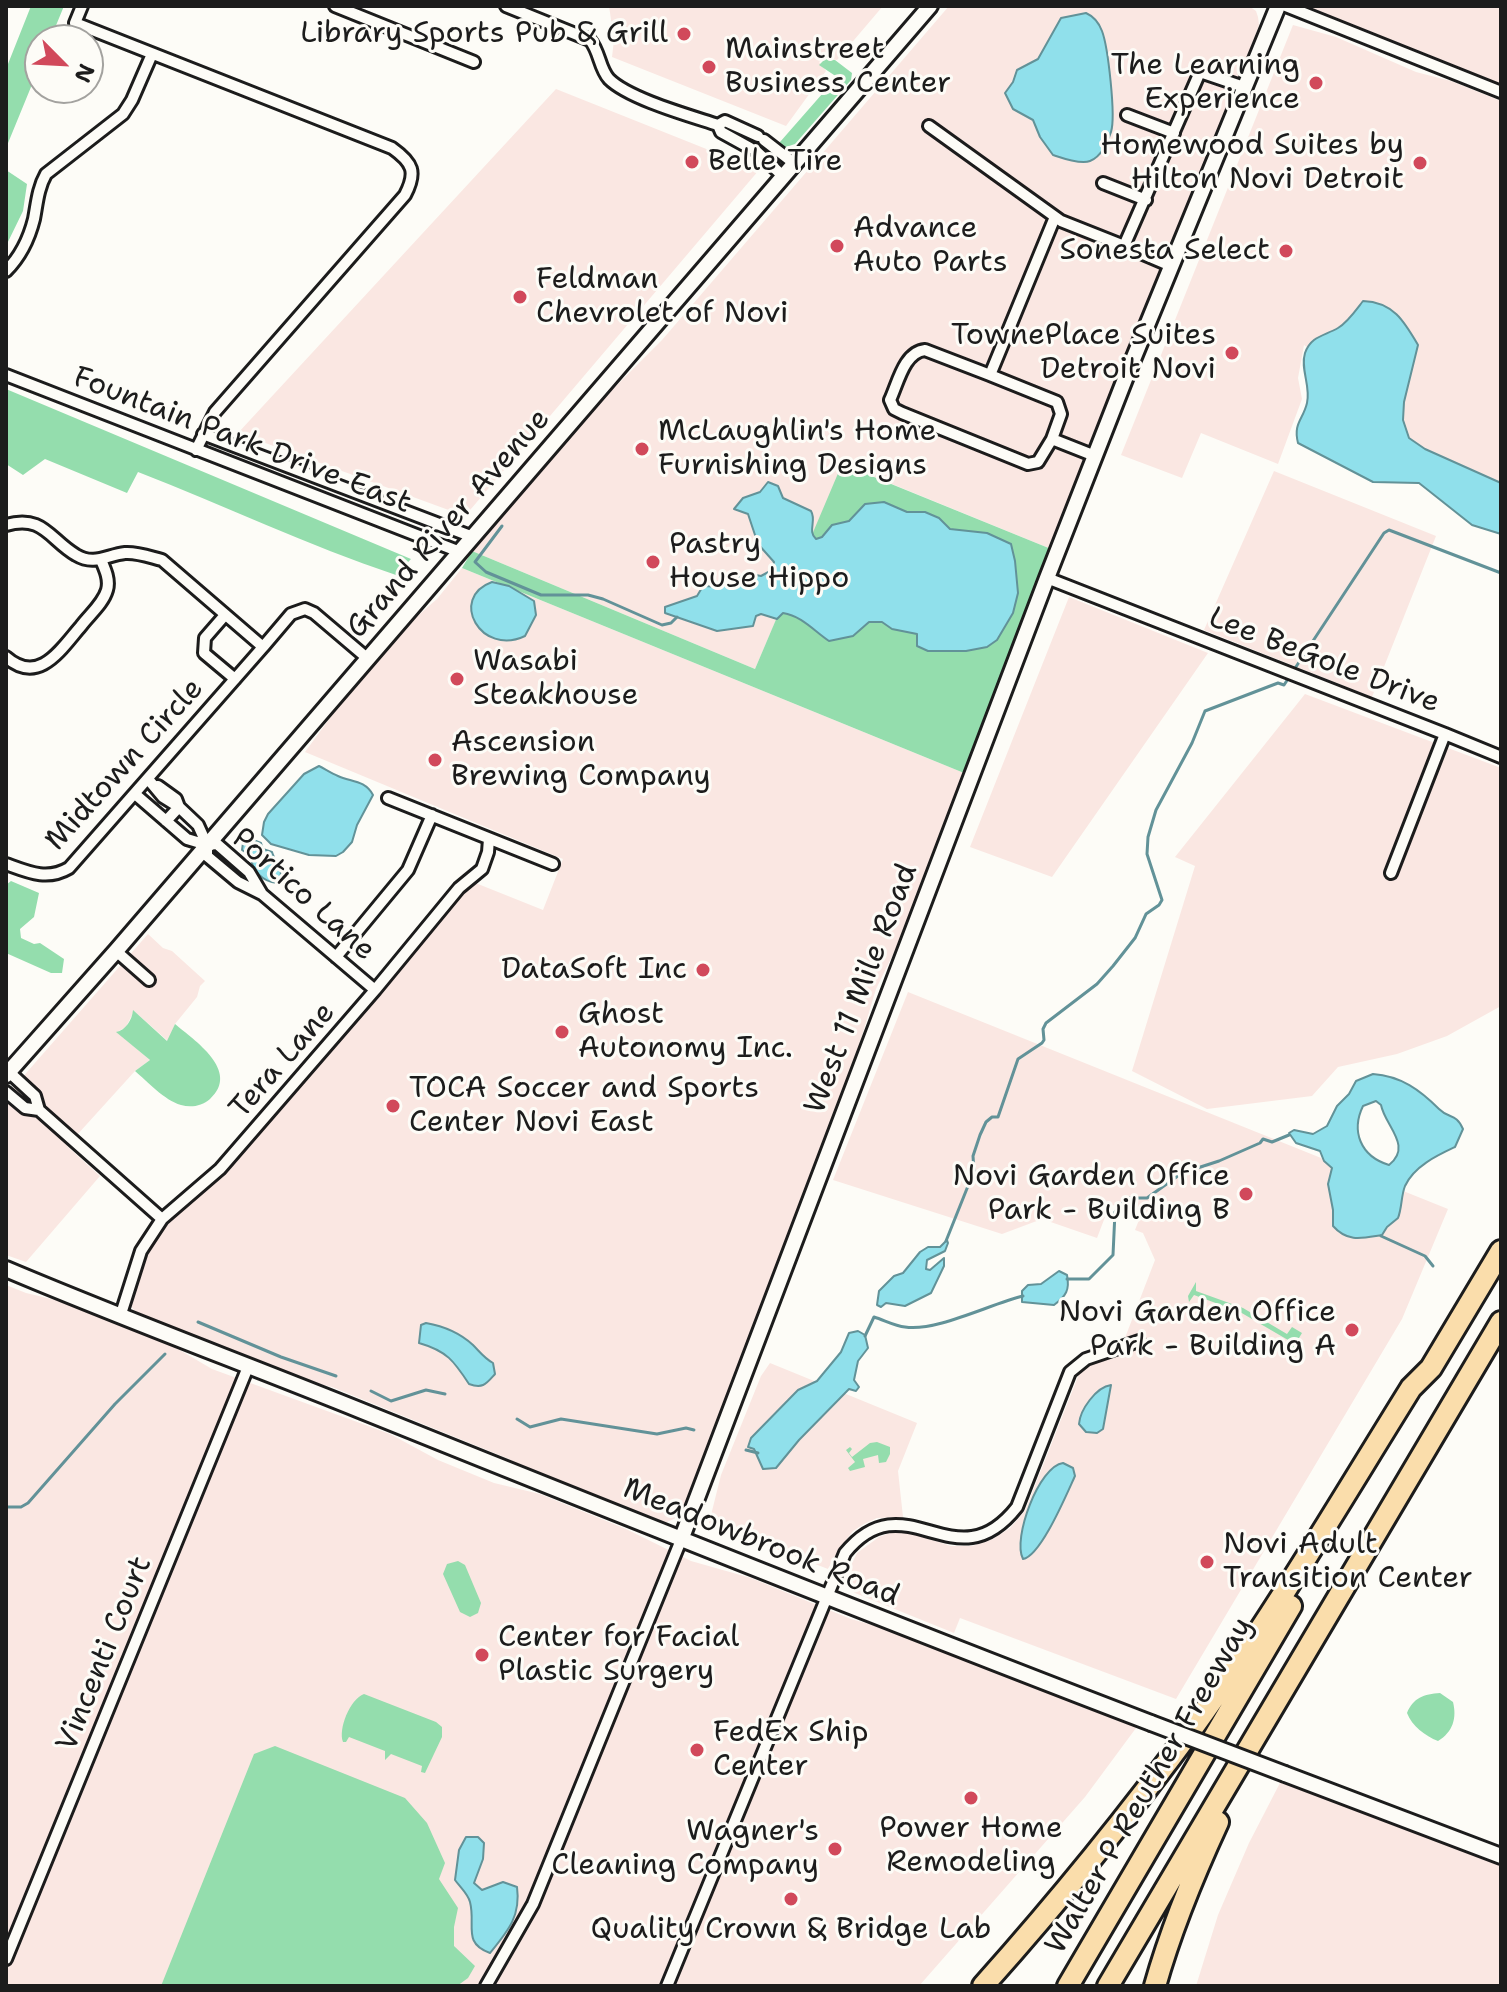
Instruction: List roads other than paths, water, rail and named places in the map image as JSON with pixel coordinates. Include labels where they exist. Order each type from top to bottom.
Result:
[{"type":"highway","points":[[983,1986],[1079,1875],[1193,1727],[1269,1616],[1411,1388],[1431,1368],[1501,1251]]},
{"type":"highway","points":[[1108,1986],[1501,1322]]},
{"type":"highway","name":"Walter P Reuther Freeway","points":[[1068,1986],[1431,1368]]},
{"type":"highway","points":[[1155,1986],[1184,1896],[1246,1752]]},
{"type":"street","points":[[82,6],[75,23],[392,148],[412,168],[412,182],[405,195],[215,412],[196,450]]},
{"type":"street","points":[[335,6],[474,62]]},
{"type":"street","points":[[506,6],[590,40],[606,75],[617,85],[666,108],[718,125],[725,121],[761,138],[795,164]]},
{"type":"street","name":"Grand River Avenue","points":[[7,1074],[207,850],[367,658],[930,6]]},
{"type":"street","name":"West 11 Mile Road","points":[[486,1986],[533,1904],[681,1540],[1047,578],[1278,6]]},
{"type":"street","points":[[1286,6],[1501,92]]},
{"type":"street","points":[[6,271],[19,255],[30,233],[39,188],[46,174],[123,114],[152,54]]},
{"type":"street","points":[[1124,246],[1200,72],[1244,87]]},
{"type":"street","points":[[1127,115],[1174,133]]},
{"type":"street","points":[[718,125],[721,132],[753,150],[784,177]]},
{"type":"street","points":[[929,126],[1055,217],[1171,266]]},
{"type":"street","points":[[1103,183],[1146,200]]},
{"type":"street","points":[[990,375],[1055,217]]},
{"type":"street","points":[[925,350],[990,375],[1057,402],[1061,414],[1052,439],[1034,465],[902,413],[894,409],[890,400],[909,358],[916,351],[925,350]]},
{"type":"street","name":"Fountain Park Drive East","points":[[6,375],[460,552]]},
{"type":"street","name":"Fountain Park Drive East","points":[[203,434],[473,537]]},
{"type":"street","points":[[1052,439],[1095,456]]},
{"type":"street","points":[[6,525],[19,522],[37,525],[77,555],[94,561],[124,553],[162,560],[263,647]]},
{"type":"street","points":[[6,657],[24,668],[52,659],[103,600],[108,580],[101,560]]},
{"type":"street","name":"Lee BeGole Drive","points":[[1047,578],[1445,734],[1391,873]]},
{"type":"street","name":"Midtown Circle","points":[[6,864],[41,875],[61,873],[79,860],[135,794],[151,782],[291,614],[305,609],[314,613],[367,658]]},
{"type":"street","points":[[225,615],[205,638],[204,653],[235,679]]},
{"type":"street","points":[[1445,734],[1501,757]]},
{"type":"street","points":[[151,782],[163,797],[198,825],[207,850]]},
{"type":"street","points":[[135,794],[187,839],[207,850],[238,882],[262,894]]},
{"type":"street","points":[[388,798],[553,864]]},
{"type":"street","points":[[166,821],[179,807]]},
{"type":"street","points":[[336,957],[408,870],[432,815]]},
{"type":"street","name":"Tera Lane","points":[[120,1317],[138,1257],[162,1219],[220,1169],[459,888],[482,869],[489,839]]},
{"type":"street","name":"Portico Lane","points":[[207,850],[217,844],[229,853],[249,872],[262,894],[375,990]]},
{"type":"street","points":[[116,951],[149,980]]},
{"type":"street","points":[[7,1074],[35,1096],[39,1110],[162,1219]]},
{"type":"street","points":[[6,1092],[25,1108],[39,1110]]},
{"type":"street","name":"Meadowbrook Road","points":[[6,1269],[826,1597],[1501,1856]]},
{"type":"street","points":[[667,1986],[845,1553],[855,1541],[879,1527],[901,1524],[965,1539],[983,1535],[1001,1524],[1017,1507],[1070,1372],[1086,1359],[1139,1341]]},
{"type":"street","name":"Vincenti Court","points":[[6,1959],[248,1367]]},
{"type":"water","points":[[1086,13],[1092,16],[1102,31],[1113,112],[1111,132],[1101,153],[1090,161],[1082,162],[1053,155],[1033,120],[1013,109],[1005,93],[1017,70],[1038,59],[1061,18]]},
{"type":"water","points":[[1363,301],[1390,309],[1418,345],[1404,402],[1403,420],[1409,438],[1425,449],[1501,483],[1501,534],[1472,525],[1419,483],[1373,482],[1298,443],[1298,426],[1308,397],[1305,353],[1314,340],[1342,325]]},
{"type":"water","points":[[768,482],[778,486],[783,498],[811,511],[812,533],[816,539],[822,537],[832,525],[849,521],[865,504],[884,502],[907,512],[925,512],[939,518],[950,529],[987,533],[1011,544],[1018,593],[1013,613],[997,640],[987,647],[966,651],[928,651],[917,646],[917,634],[892,629],[882,622],[869,622],[853,636],[829,641],[802,621],[783,613],[777,619],[761,614],[756,616],[753,626],[717,631],[665,613],[665,607],[697,596],[703,586],[721,587],[746,573],[761,576],[772,570],[774,562],[758,544],[748,514],[734,509],[743,498],[760,492]]},
{"type":"water","points":[[492,582],[509,586],[534,601],[536,615],[525,636],[495,639],[476,623],[472,600],[479,590]]},
{"type":"water","points":[[319,766],[362,784],[373,795],[352,842],[336,856],[309,855],[271,844],[262,835],[268,814],[304,774]]},
{"type":"water","points":[[251,839],[272,852],[281,870],[277,883],[259,874],[251,856],[242,850],[243,843]]},
{"type":"water","points":[[1373,1074],[1401,1081],[1455,1118],[1463,1129],[1455,1147],[1427,1162],[1409,1179],[1398,1218],[1382,1235],[1362,1238],[1344,1235],[1333,1226],[1328,1184],[1332,1168],[1324,1161],[1320,1151],[1296,1143],[1289,1133],[1294,1130],[1313,1134],[1327,1126],[1337,1106],[1356,1081]],"holes":[[[1376,1101],[1381,1105],[1398,1143],[1396,1158],[1389,1165],[1371,1156],[1358,1133],[1363,1106]]]},
{"type":"water","points":[[947,1240],[945,1251],[927,1260],[926,1269],[930,1270],[944,1258],[944,1266],[931,1293],[905,1306],[877,1305],[879,1291],[894,1276],[903,1273],[920,1252],[928,1247],[940,1247]]},
{"type":"water","points":[[1059,1271],[1067,1275],[1068,1285],[1058,1302],[1054,1305],[1022,1302],[1022,1291],[1028,1285],[1041,1284]]},
{"type":"water","points":[[426,1323],[451,1331],[468,1341],[493,1363],[495,1374],[484,1385],[469,1384],[449,1358],[419,1343],[421,1325]]},
{"type":"water","points":[[858,1331],[865,1335],[868,1348],[858,1361],[854,1380],[859,1387],[856,1391],[849,1389],[776,1468],[763,1469],[754,1449],[748,1447],[751,1438],[798,1390],[817,1381],[841,1352],[849,1333]]},
{"type":"water","points":[[1111,1385],[1103,1429],[1097,1433],[1086,1432],[1079,1424],[1086,1406],[1100,1390]]},
{"type":"water","points":[[1063,1463],[1073,1468],[1075,1476],[1045,1536],[1038,1547],[1023,1559],[1021,1536],[1030,1505],[1045,1476]]},
{"type":"water","points":[[466,1837],[478,1837],[484,1843],[483,1859],[474,1883],[482,1890],[503,1882],[517,1887],[515,1915],[490,1953],[481,1949],[473,1939],[470,1902],[455,1880],[459,1850]]},
{"type":"waterway","points":[[502,526],[475,562],[486,572],[541,595],[588,595],[603,599],[662,625],[671,623],[677,617]]},
{"type":"waterway","points":[[946,1241],[974,1171],[973,1156],[980,1135],[986,1122],[998,1117],[1018,1059],[1042,1043],[1046,1023],[1097,984],[1135,938],[1146,914],[1162,900],[1147,854],[1148,837],[1156,810],[1192,743],[1205,711],[1278,683],[1284,685],[1384,533],[1389,530],[1501,573]]},
{"type":"waterway","points":[[1067,1279],[1089,1279],[1113,1255],[1115,1212],[1126,1198],[1147,1198],[1182,1173],[1219,1161],[1263,1139],[1272,1142],[1289,1135]]},
{"type":"waterway","points":[[1381,1236],[1425,1256],[1433,1266]]},
{"type":"waterway","points":[[865,1336],[874,1317],[901,1326],[918,1327],[947,1321],[1023,1296]]},
{"type":"waterway","points":[[198,1322],[336,1376]]},
{"type":"waterway","points":[[6,1507],[21,1507],[28,1503],[115,1404],[165,1354]]},
{"type":"waterway","points":[[371,1391],[391,1401],[426,1390],[445,1394]]},
{"type":"waterway","points":[[517,1419],[530,1427],[561,1419],[657,1434],[686,1428],[694,1430]]},
{"type":"waterway","points":[[746,1450],[758,1453]]},
{"type":"place","name":"Library Sports Pub & Grill","points":[[684,34]]},
{"type":"place","name":"Mainstreet Business Center","points":[[709,67]]},
{"type":"place","name":"The Learning Experience","points":[[1316,83]]},
{"type":"place","name":"Belle Tire","points":[[692,162]]},
{"type":"place","name":"Homewood Suites by Hilton Novi Detroit","points":[[1420,163]]},
{"type":"place","name":"Advance Auto Parts","points":[[837,246]]},
{"type":"place","name":"Sonesta Select","points":[[1286,251]]},
{"type":"place","name":"Feldman Chevrolet of Novi","points":[[520,297]]},
{"type":"place","name":"TownePlace Suites Detroit Novi","points":[[1232,353]]},
{"type":"place","name":"McLaughlin's Home Furnishing Designs","points":[[642,449]]},
{"type":"place","name":"Pastry House Hippo","points":[[653,562]]},
{"type":"place","name":"Wasabi Steakhouse","points":[[457,679]]},
{"type":"place","name":"Ascension Brewing Company","points":[[435,760]]},
{"type":"place","name":"DataSoft Inc","points":[[703,970]]},
{"type":"place","name":"Ghost Autonomy Inc.","points":[[562,1032]]},
{"type":"place","name":"TOCA Soccer and Sports Center Novi East","points":[[393,1106]]},
{"type":"place","name":"Novi Garden Office Park - Building B","points":[[1246,1194]]},
{"type":"place","name":"Novi Garden Office Park - Building A","points":[[1352,1330]]},
{"type":"place","name":"Novi Adult Transition Center","points":[[1207,1562]]},
{"type":"place","name":"Center for Facial Plastic Surgery","points":[[482,1655]]},
{"type":"place","name":"FedEx Ship Center","points":[[697,1750]]},
{"type":"place","name":"Power Home Remodeling","points":[[971,1798]]},
{"type":"place","name":"Wagner's Cleaning Company","points":[[835,1849]]},
{"type":"place","name":"Quality Crown & Bridge Lab","points":[[791,1899]]}]
